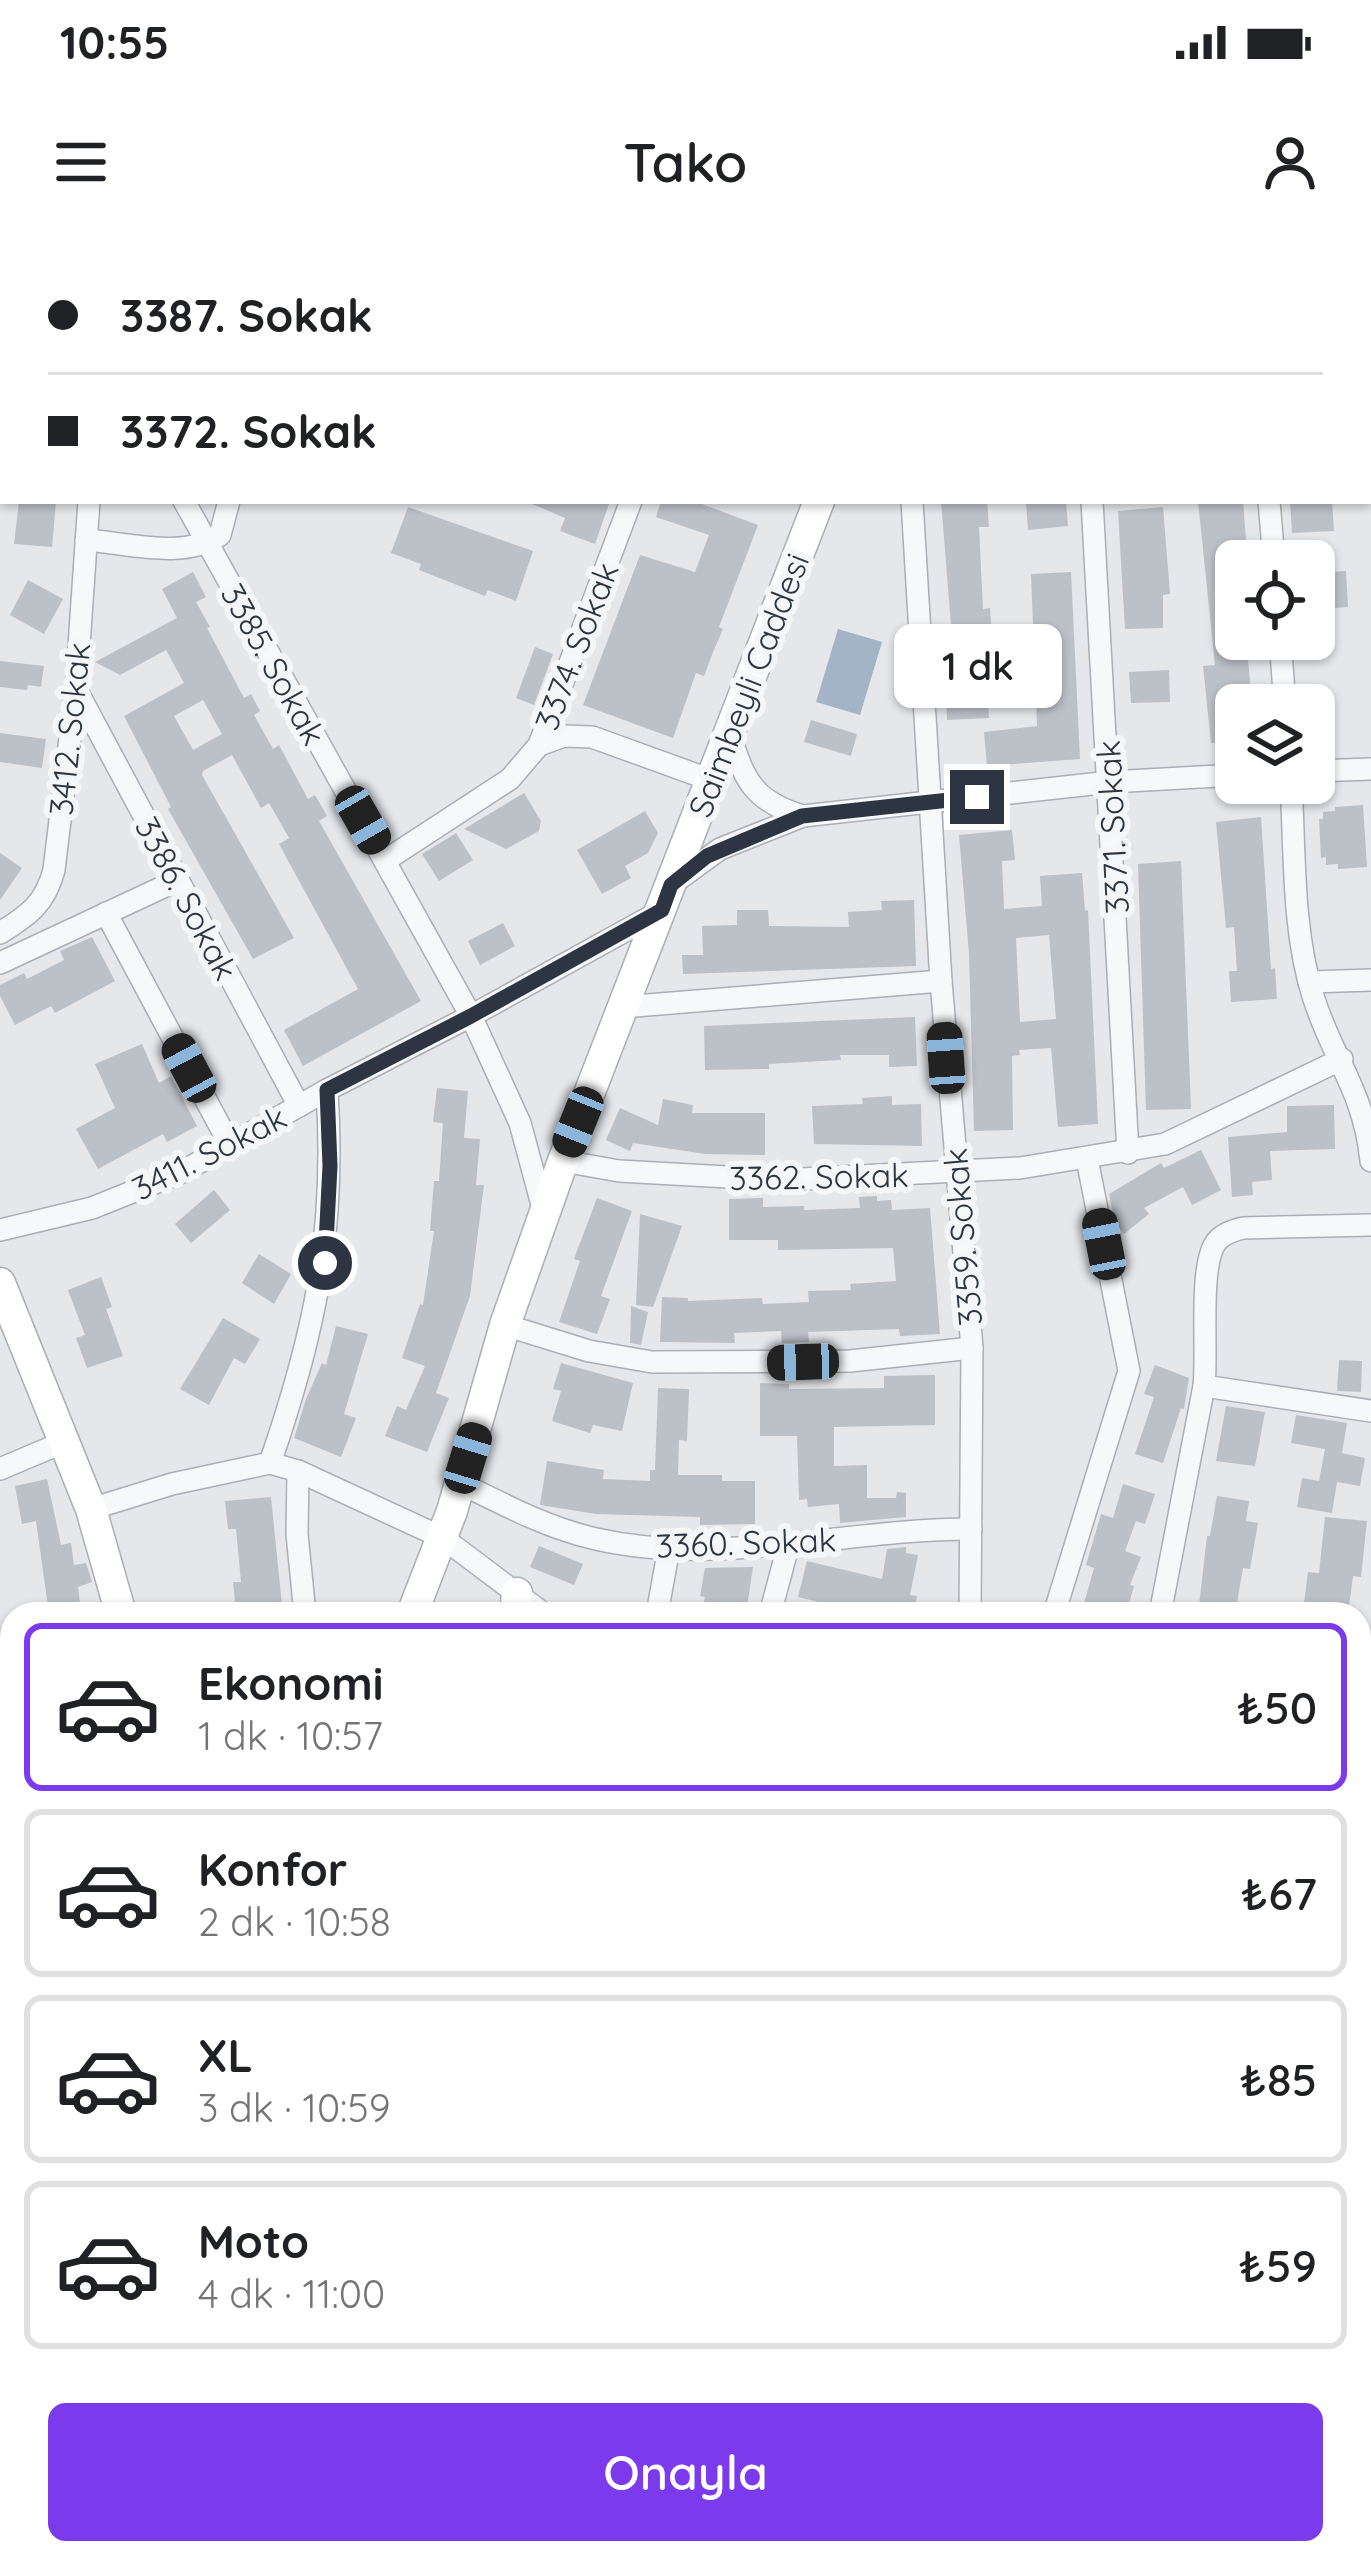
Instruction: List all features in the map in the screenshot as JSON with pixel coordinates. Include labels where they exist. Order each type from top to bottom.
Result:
[{"type":"main road","name":"Saimbeyli Caddesi","points":[[417,1602],[443,1538],[506,1325],[563,1161],[818,504]]},
{"type":"main road","points":[[0,1283],[92,1510],[118,1602]]},
{"type":"street","name":"3412. Sokak","points":[[0,933],[36,910],[49,889],[76,689],[88,504]]},
{"type":"street","name":"3385. Sokak","points":[[186,504],[471,1016],[520,1123],[545,1216]]},
{"type":"street","points":[[86,540],[182,548],[207,545],[220,535],[228,504]]},
{"type":"street","name":"3374. Sokak","points":[[386,860],[511,778],[538,745],[630,504]]},
{"type":"street","name":"3359. Sokak","points":[[912,504],[940,981],[971,1348],[970,1602]]},
{"type":"street","name":"3371. Sokak","points":[[1092,504],[1128,1153]]},
{"type":"street","points":[[1270,504],[1273,540]]},
{"type":"street","name":"3386. Sokak","points":[[76,689],[299,1106]]},
{"type":"street","points":[[730,732],[753,789],[772,805],[802,816]]},
{"type":"street","points":[[538,745],[564,736],[592,737],[711,780]]},
{"type":"street","points":[[1335,770],[1371,769]]},
{"type":"street","name":"3411. Sokak","points":[[0,1230],[55,1220],[140,1191],[230,1145],[471,1016],[666,898],[720,849],[802,816],[1110,782],[1215,776]]},
{"type":"street","points":[[1293,804],[1309,982],[1362,1106],[1371,1161]]},
{"type":"street","points":[[0,963],[178,880]]},
{"type":"street","points":[[106,913],[230,1145]]},
{"type":"street","points":[[1309,982],[1371,980]]},
{"type":"street","points":[[623,1007],[940,981]]},
{"type":"street","name":"3362. Sokak","points":[[563,1161],[619,1171],[734,1179],[956,1172],[1087,1159],[1166,1144],[1342,1059]]},
{"type":"street","points":[[270,1463],[320,1294],[330,1166],[327,1090]]},
{"type":"street","points":[[1058,1602],[1130,1371],[1087,1159]]},
{"type":"street","points":[[1162,1602],[1204,1386],[1210,1253],[1228,1232],[1243,1228],[1371,1225]]},
{"type":"street","points":[[506,1325],[589,1351],[652,1362],[850,1361],[971,1348]]},
{"type":"street","points":[[1204,1386],[1371,1411]]},
{"type":"street","points":[[0,1469],[64,1442]]},
{"type":"street","points":[[92,1510],[221,1472],[270,1463],[443,1538],[514,1602]]},
{"type":"street","points":[[298,1472],[303,1602]]},
{"type":"street","name":"3360. Sokak","points":[[460,1483],[550,1526],[598,1539],[669,1548],[971,1529]]},
{"type":"street","points":[[773,1602],[789,1543]]},
{"type":"street","points":[[659,1602],[669,1548]]},
{"type":"water","points":[[838,629],[882,642],[860,715],[816,702]]},
{"type":"building","points":[[19,504],[56,504],[52,547],[14,544]]},
{"type":"building","points":[[532,504],[609,504],[595,544],[560,531],[565,518]]},
{"type":"building","points":[[660,504],[702,504],[758,525],[719,627],[723,629],[704,676],[696,673],[673,738],[583,705],[640,555],[695,572],[709,535],[656,517]]},
{"type":"building","points":[[941,504],[987,504],[989,527],[979,527],[983,609],[990,608],[995,683],[987,684],[989,718],[947,720],[945,688],[956,687]]},
{"type":"building","points":[[1026,504],[1066,504],[1068,526],[1028,530]]},
{"type":"building","points":[[1198,504],[1243,504],[1246,540],[1215,540],[1215,660],[1248,660],[1250,684],[1215,684],[1215,743],[1211,743],[1203,666],[1215,665]]},
{"type":"building","points":[[1290,504],[1332,504],[1334,531],[1292,533]]},
{"type":"building","points":[[408,507],[533,551],[516,601],[488,590],[485,596],[419,570],[421,564],[391,553]]},
{"type":"building","points":[[1163,507],[1170,594],[1163,595],[1163,628],[1125,629],[1118,511]]},
{"type":"building","points":[[1346,571],[1348,607],[1335,608],[1335,572]]},
{"type":"building","points":[[193,572],[206,597],[196,602],[244,698],[251,694],[260,711],[254,715],[273,749],[279,745],[308,799],[315,795],[327,816],[319,821],[421,1001],[303,1066],[284,1030],[358,989],[279,844],[289,838],[269,803],[261,808],[232,755],[203,771],[294,938],[253,959],[168,809],[124,716],[184,683],[166,650],[120,675],[95,662],[177,618],[162,589]],"holes":[[[203,700],[222,734],[193,750],[174,716]]]},
{"type":"building","points":[[1071,572],[1080,759],[987,766],[984,732],[1037,726],[1031,574]]},
{"type":"building","points":[[28,580],[63,599],[44,634],[10,615]]},
{"type":"building","points":[[535,647],[553,654],[534,705],[516,698]]},
{"type":"building","points":[[0,661],[44,666],[41,687],[0,687]]},
{"type":"building","points":[[1169,670],[1170,702],[1131,703],[1129,672]]},
{"type":"building","points":[[811,720],[857,734],[851,756],[804,742]]},
{"type":"building","points":[[0,733],[46,739],[42,768],[0,762]]},
{"type":"building","points":[[524,793],[541,821],[539,831],[506,849],[464,829]]},
{"type":"building","points":[[1363,805],[1367,867],[1326,865],[1326,857],[1321,858],[1319,819],[1323,812]]},
{"type":"building","points":[[645,811],[658,833],[648,853],[625,866],[631,878],[602,894],[577,850]]},
{"type":"building","points":[[1261,817],[1277,999],[1231,1002],[1229,971],[1237,971],[1234,927],[1226,928],[1216,822]]},
{"type":"building","points":[[1012,830],[1015,860],[1002,861],[1004,909],[1042,906],[1040,876],[1082,873],[1088,910],[1098,1124],[1058,1127],[1051,1048],[1019,1050],[1020,1055],[1012,1056],[1013,1130],[974,1131],[969,954],[959,835]],"holes":[[[1049,935],[1056,1019],[1020,1022],[1016,938]]]},
{"type":"building","points":[[456,833],[473,860],[439,881],[422,854]]},
{"type":"building","points":[[0,853],[22,868],[0,900]]},
{"type":"building","points":[[1181,861],[1191,1109],[1146,1110],[1138,864]]},
{"type":"building","points":[[914,900],[916,966],[683,974],[682,955],[703,955],[702,926],[737,925],[737,910],[768,910],[769,926],[849,927],[848,912],[882,910],[881,901]]},
{"type":"building","points":[[503,923],[515,946],[480,965],[468,941]]},
{"type":"building","points":[[92,937],[115,981],[55,1013],[51,1006],[15,1025],[0,996],[0,985],[24,973],[27,979],[64,960],[60,951]]},
{"type":"building","points":[[915,1017],[917,1066],[889,1067],[889,1055],[840,1055],[841,1060],[769,1064],[769,1069],[705,1070],[704,1026]]},
{"type":"building","points":[[142,1044],[159,1083],[171,1076],[197,1126],[167,1142],[163,1134],[98,1169],[76,1129],[115,1108],[95,1064]]},
{"type":"building","points":[[437,1088],[468,1091],[464,1138],[480,1139],[476,1185],[484,1185],[470,1296],[436,1393],[449,1398],[427,1452],[385,1436],[397,1406],[406,1410],[425,1366],[402,1358],[423,1305],[434,1231],[430,1231],[434,1181],[439,1181],[443,1123],[433,1122]]},
{"type":"building","points":[[892,1096],[892,1105],[921,1104],[922,1146],[814,1144],[812,1106],[863,1104],[862,1098]]},
{"type":"building","points":[[663,1099],[693,1105],[692,1113],[765,1113],[765,1155],[705,1154],[633,1143],[630,1151],[606,1140],[620,1108],[658,1125]]},
{"type":"building","points":[[1334,1105],[1335,1149],[1270,1151],[1272,1180],[1252,1182],[1253,1195],[1232,1197],[1228,1137],[1287,1132],[1287,1106]]},
{"type":"building","points":[[1201,1150],[1221,1190],[1192,1205],[1183,1187],[1144,1208],[1149,1214],[1124,1234],[1115,1222],[1109,1194],[1161,1163],[1164,1168]]},
{"type":"building","points":[[214,1190],[230,1210],[191,1243],[175,1224]]},
{"type":"building","points":[[877,1196],[877,1201],[891,1200],[892,1210],[930,1208],[940,1334],[900,1336],[899,1329],[808,1332],[809,1342],[782,1343],[781,1331],[734,1333],[735,1343],[660,1342],[662,1297],[809,1302],[808,1291],[851,1290],[850,1284],[896,1281],[893,1248],[778,1250],[778,1240],[729,1240],[729,1199],[763,1198],[763,1207],[804,1206],[804,1210],[860,1208],[859,1197]]},
{"type":"building","points":[[597,1198],[632,1211],[601,1296],[610,1299],[597,1334],[559,1322],[580,1261],[574,1259]]},
{"type":"building","points":[[640,1214],[682,1226],[653,1307],[636,1305]]},
{"type":"building","points":[[259,1254],[291,1274],[274,1304],[242,1283]]},
{"type":"building","points":[[101,1277],[112,1307],[106,1309],[123,1356],[87,1368],[76,1338],[85,1335],[68,1290]]},
{"type":"building","points":[[631,1306],[648,1312],[641,1345],[630,1343]]},
{"type":"building","points":[[223,1318],[260,1339],[245,1364],[234,1358],[209,1405],[180,1389]]},
{"type":"building","points":[[336,1326],[368,1334],[344,1414],[356,1418],[341,1457],[294,1438],[306,1399],[322,1363],[326,1365]]},
{"type":"building","points":[[1339,1360],[1362,1361],[1361,1392],[1337,1391]]},
{"type":"building","points":[[561,1363],[633,1383],[622,1431],[593,1425],[590,1433],[552,1421],[561,1391],[553,1389]]},
{"type":"building","points":[[1155,1365],[1189,1378],[1184,1409],[1163,1463],[1135,1454],[1154,1397],[1144,1394]]},
{"type":"building","points":[[935,1375],[935,1425],[834,1427],[834,1466],[867,1465],[867,1498],[896,1498],[897,1492],[906,1493],[906,1517],[840,1523],[839,1504],[808,1507],[807,1499],[799,1500],[797,1436],[760,1436],[760,1383],[789,1384],[789,1389],[884,1388],[884,1376]]},
{"type":"building","points":[[658,1388],[689,1389],[687,1441],[679,1440],[678,1475],[755,1481],[755,1524],[700,1525],[700,1517],[596,1514],[540,1505],[547,1461],[604,1470],[603,1479],[650,1481],[650,1470],[655,1470]]},
{"type":"building","points":[[1226,1406],[1265,1412],[1255,1466],[1216,1461]]},
{"type":"building","points":[[1296,1415],[1347,1423],[1342,1453],[1365,1458],[1360,1486],[1337,1482],[1332,1513],[1297,1507],[1302,1478],[1319,1481],[1325,1449],[1291,1443]]},
{"type":"building","points":[[47,1479],[61,1545],[71,1543],[74,1565],[86,1563],[92,1582],[78,1587],[80,1602],[47,1602],[36,1521],[22,1524],[15,1486]]},
{"type":"building","points":[[1123,1484],[1155,1494],[1145,1524],[1136,1521],[1125,1551],[1141,1557],[1130,1585],[1134,1586],[1129,1602],[1084,1602],[1094,1568],[1086,1565],[1101,1514],[1113,1518]]},
{"type":"building","points":[[1217,1496],[1249,1501],[1246,1521],[1258,1523],[1250,1569],[1243,1568],[1237,1602],[1199,1602]]},
{"type":"building","points":[[271,1497],[282,1602],[235,1602],[233,1582],[241,1582],[236,1529],[228,1529],[225,1501]]},
{"type":"building","points":[[1325,1517],[1367,1521],[1361,1577],[1353,1576],[1350,1602],[1304,1602],[1308,1572],[1319,1573]]},
{"type":"building","points":[[539,1546],[583,1564],[574,1585],[530,1567]]},
{"type":"building","points":[[906,1547],[906,1553],[918,1555],[910,1595],[917,1596],[916,1602],[819,1602],[798,1597],[807,1561],[882,1579],[887,1549]]},
{"type":"building","points":[[753,1567],[748,1602],[704,1602],[705,1597],[700,1596],[705,1568]]},
{"type":"route","points":[[325,1263],[330,1166],[327,1090],[662,910],[671,885],[720,849],[802,816],[977,797]]}]
